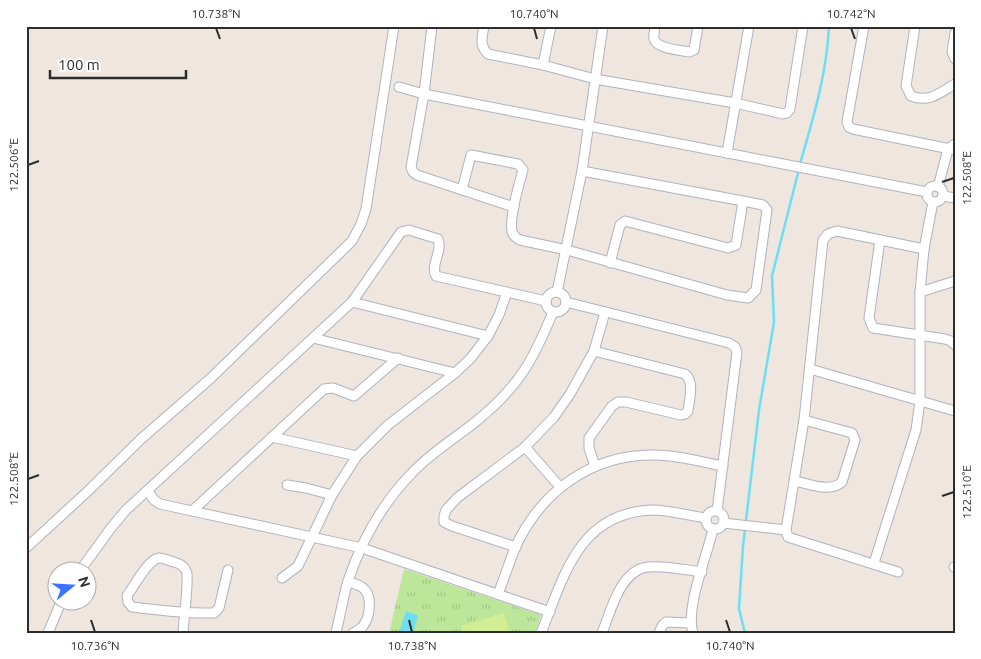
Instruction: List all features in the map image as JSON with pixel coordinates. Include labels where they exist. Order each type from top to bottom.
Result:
[{"type":"street","points":[[26,548],[141,439],[211,378],[352,241],[366,209],[394,26]]},
{"type":"street","points":[[432,26],[424,94],[411,167],[413,172],[417,175],[514,207]]},
{"type":"street","points":[[484,26],[481,43],[483,49],[488,54],[543,65],[595,79],[735,103],[783,114],[787,113],[790,109],[803,26]]},
{"type":"street","points":[[543,65],[551,26]]},
{"type":"street","points":[[558,292],[582,171],[603,26]]},
{"type":"street","points":[[655,26],[655,42],[659,45],[689,52],[694,50],[698,26]]},
{"type":"street","points":[[726,153],[749,26]]},
{"type":"street","points":[[864,26],[847,122],[849,127],[853,130],[953,148],[938,187]]},
{"type":"street","points":[[915,26],[906,86],[911,96],[921,100],[929,99],[955,84]]},
{"type":"street","points":[[955,33],[952,52],[955,59]]},
{"type":"street","points":[[399,87],[424,94],[927,192]]},
{"type":"street","points":[[462,190],[471,155],[518,164],[523,170],[514,207],[512,230],[514,237],[728,295],[748,298],[756,290],[766,210],[763,205],[582,171]]},
{"type":"street","points":[[932,186],[938,187],[942,190],[943,196],[938,202],[933,202],[928,199],[927,192],[932,186]]},
{"type":"street","points":[[943,196],[955,198]]},
{"type":"street","points":[[610,264],[620,225],[625,221],[728,248],[733,247],[736,245],[743,202]]},
{"type":"street","points":[[874,563],[916,430],[920,401],[920,292],[924,249],[933,202]]},
{"type":"street","points":[[86,562],[126,510],[352,302],[385,257],[395,239],[402,232],[409,230],[438,239],[440,245],[434,271],[436,276],[546,301]]},
{"type":"street","points":[[898,572],[791,538],[786,530],[796,481],[804,420],[823,240],[828,234],[837,231],[924,249]]},
{"type":"street","points":[[880,240],[869,318],[873,328],[945,339],[955,345]]},
{"type":"street","points":[[920,292],[955,281]]},
{"type":"street","points":[[282,578],[298,566],[310,536],[332,495],[357,456],[388,425],[455,373],[470,359],[488,336],[499,315],[507,292]]},
{"type":"street","points":[[558,292],[563,295],[566,302],[560,311],[553,312],[547,307],[546,301],[548,295],[558,292]]},
{"type":"street","points":[[352,302],[488,336]]},
{"type":"street","points":[[566,302],[729,343],[735,347],[737,352],[717,511]]},
{"type":"street","points":[[336,633],[348,582],[368,532],[384,506],[410,474],[427,458],[478,420],[515,385],[537,351],[553,312]]},
{"type":"street","points":[[516,547],[444,522],[446,510],[457,498],[525,447],[554,417],[570,394],[594,351],[605,312]]},
{"type":"street","points":[[313,338],[455,373]]},
{"type":"street","points":[[594,351],[685,374],[689,377],[691,384],[688,411],[685,414],[681,415],[626,402],[618,402],[612,406],[589,438],[588,448],[595,466]]},
{"type":"street","points":[[192,511],[324,389],[333,388],[354,396],[398,358]]},
{"type":"street","points":[[810,369],[955,411]]},
{"type":"street","points":[[796,481],[827,487],[836,486],[842,482],[855,440],[852,433],[804,420]]},
{"type":"street","points":[[272,437],[357,456]]},
{"type":"street","points":[[525,447],[560,487]]},
{"type":"street","points":[[498,594],[516,547],[534,516],[560,487],[595,466],[626,457],[656,455],[723,466]]},
{"type":"street","points":[[287,486],[306,488],[332,495]]},
{"type":"street","points":[[148,491],[154,500],[160,504],[362,548],[550,612]]},
{"type":"street","points":[[541,633],[574,554],[586,538],[599,527],[615,518],[635,512],[655,510],[706,518]]},
{"type":"street","points":[[728,523],[722,514],[717,511],[709,513],[706,518],[708,526],[713,529],[728,523],[786,530]]},
{"type":"street","points":[[693,633],[690,623],[693,600],[713,529]]},
{"type":"street","points":[[182,633],[184,612],[187,573],[179,563],[159,558],[152,561],[128,596],[128,602],[132,607],[184,612],[214,614],[219,608],[228,570]]},
{"type":"street","points":[[602,633],[623,583],[638,569],[648,566],[702,572]]},
{"type":"street","points":[[348,582],[362,587],[369,600],[369,609],[364,625],[353,633]]},
{"type":"street","points":[[48,633],[57,612]]},
{"type":"street","points":[[659,633],[666,622],[690,623]]},
{"type":"green space","points":[[404,569],[541,615],[535,633],[389,633]]},
{"type":"green space","points":[[504,613],[510,633],[464,633],[461,626]]},
{"type":"water","points":[[406,611],[418,615],[413,633],[399,633]]},
{"type":"waterway","points":[[800,164],[822,78],[829,26]]},
{"type":"waterway","points":[[745,633],[739,609],[743,546],[759,410],[774,322],[772,276],[799,169]]}]
